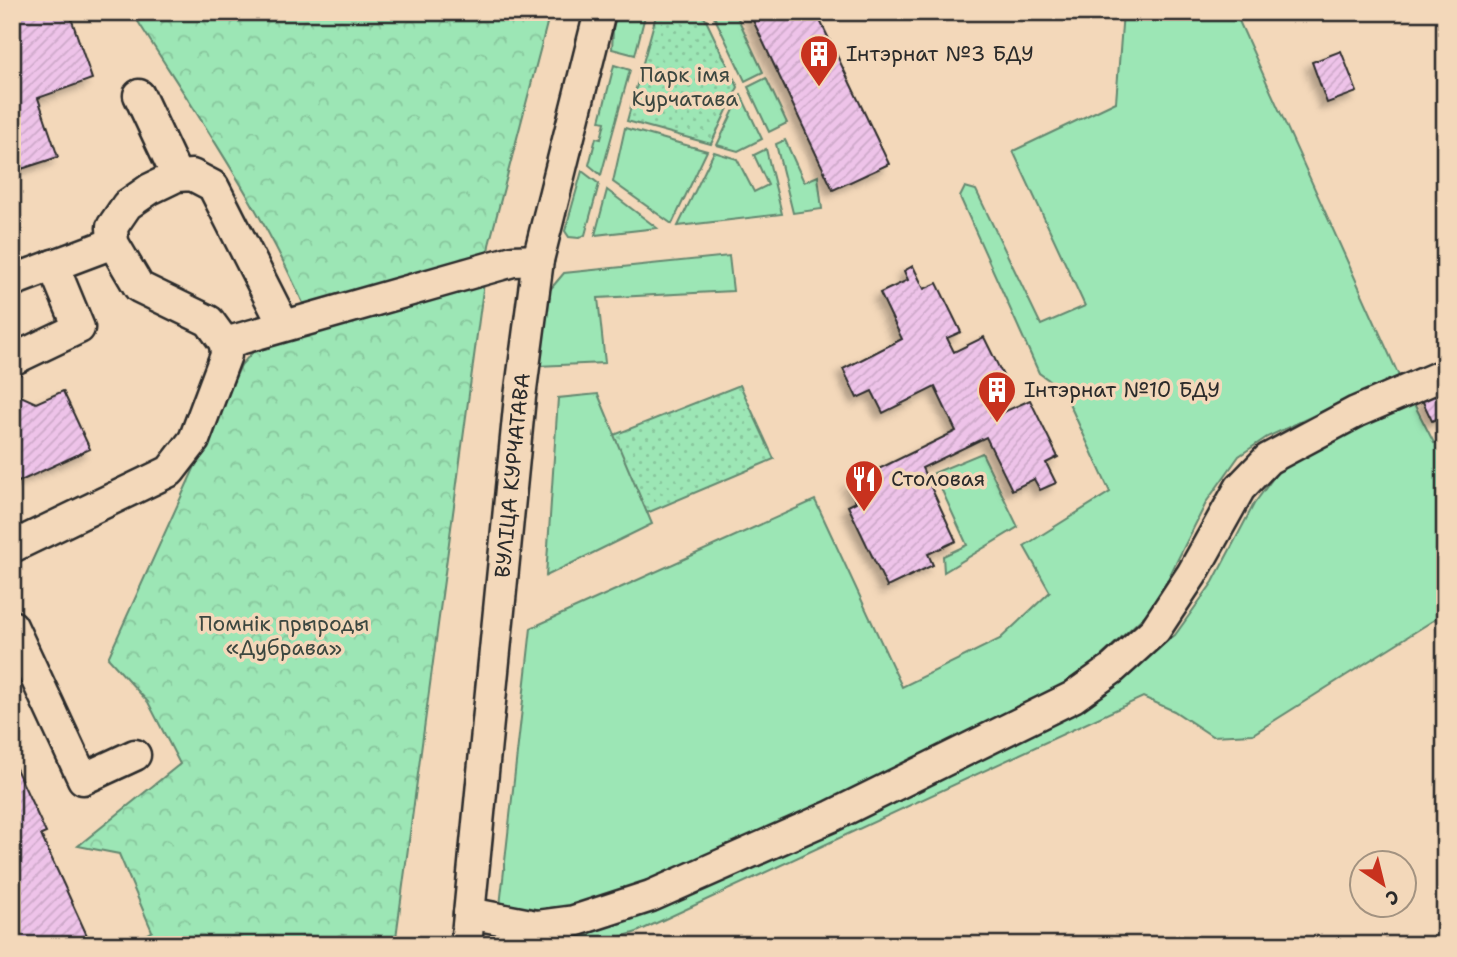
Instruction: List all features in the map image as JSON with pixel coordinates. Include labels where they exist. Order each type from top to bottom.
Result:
[{"type":"street","name":"ВУЛІЦА КУРЧАТАВА","points":[[466,945],[520,397],[538,260],[600,12]]},
{"type":"street","points":[[139,95],[177,176]]},
{"type":"street","points":[[12,547],[170,471],[194,440],[226,355],[225,343],[209,320],[139,287],[113,243],[112,227],[127,205],[177,176],[192,175],[213,187],[283,324]]},
{"type":"street","points":[[12,281],[113,243]]},
{"type":"street","points":[[225,343],[283,324],[513,261],[538,260]]},
{"type":"street","points":[[12,360],[79,328],[53,265]]},
{"type":"street","points":[[469,913],[536,926],[574,921],[651,897],[832,817],[1073,697],[1112,669],[1155,630],[1192,574],[1240,488],[1268,459],[1356,412],[1445,374]]},
{"type":"street","points":[[12,626],[83,779],[135,755]]},
{"type":"green space","name":"Помнік прыроды «Дубрава»","points":[[132,12],[550,12],[489,245],[395,945],[129,945],[152,931],[119,854],[78,846],[180,764],[148,702],[108,658],[241,365],[261,343],[313,327],[295,285],[253,205]]},
{"type":"green space","points":[[614,12],[646,12],[635,55],[612,49]]},
{"type":"green space","name":"Парк імя Курчатава","points":[[657,12],[702,12],[738,87],[711,144],[627,121]]},
{"type":"green space","points":[[712,12],[735,12],[763,72],[745,81]]},
{"type":"green space","points":[[1123,12],[1235,12],[1399,376],[1267,437],[1239,456],[1207,501],[1154,607],[1067,688],[911,766],[640,890],[551,916],[500,906],[531,628],[815,500],[902,687],[1000,639],[1050,592],[1024,546],[1110,492],[1063,390],[1039,373],[960,197],[965,187],[976,190],[1041,325],[1085,306],[1013,151],[1116,102]]},
{"type":"green space","points":[[614,65],[630,70],[601,175],[589,165],[596,138],[601,139],[605,122],[600,121]]},
{"type":"green space","points":[[766,78],[787,123],[769,132],[748,87]]},
{"type":"green space","points":[[741,95],[762,139],[738,151],[717,145]]},
{"type":"green space","points":[[625,128],[707,151],[672,224],[613,182]]},
{"type":"green space","points":[[785,140],[804,182],[818,176],[822,209],[793,213],[776,144]]},
{"type":"green space","points":[[766,149],[782,214],[678,226],[714,152],[737,159],[754,192],[768,185],[754,155]]},
{"type":"green space","points":[[582,171],[599,184],[585,235],[579,238],[569,237],[565,231]]},
{"type":"green space","points":[[607,190],[657,228],[595,235]]},
{"type":"green space","points":[[729,256],[733,291],[598,298],[605,363],[537,366],[548,292],[564,273]]},
{"type":"green space","points":[[740,385],[774,459],[647,513],[614,435]]},
{"type":"green space","points":[[598,394],[652,524],[546,576],[558,398]]},
{"type":"green space","points":[[1410,396],[1434,443],[1445,439],[1445,613],[1253,734],[1212,736],[1174,711],[1143,697],[637,932],[594,945],[489,945],[489,941],[537,937],[1095,695],[1175,635],[1213,582],[1254,504],[1279,470]]},
{"type":"green space","points":[[982,453],[1018,527],[944,572],[943,556],[967,545],[934,473]]},
{"type":"building","points":[[12,12],[69,12],[92,79],[38,98],[58,157],[12,172]]},
{"type":"building","name":"Інтэрнат №3 БДУ","points":[[749,12],[816,12],[889,164],[833,190]]},
{"type":"building","points":[[1341,51],[1357,92],[1327,103],[1312,62]]},
{"type":"building","name":"Інтэрнат №10 БДУ","points":[[913,266],[924,289],[937,283],[961,332],[947,338],[954,352],[984,337],[1013,396],[990,407],[995,416],[1030,400],[1058,457],[1046,463],[1056,483],[1040,490],[1034,479],[1012,490],[986,437],[922,468],[956,541],[928,554],[933,565],[887,587],[848,506],[856,502],[848,484],[956,431],[935,387],[883,413],[872,391],[857,398],[843,369],[902,339],[880,293],[908,280],[904,271]]},
{"type":"building","points":[[1442,390],[1445,415],[1432,421],[1422,400]]},
{"type":"building","points":[[63,391],[90,449],[12,485],[12,392],[36,403]]},
{"type":"building","points":[[12,760],[46,833],[41,835],[90,942],[83,945],[12,945]]},
{"type":"place","name":"Інтэрнат №3 БДУ","points":[[819,88]]},
{"type":"place","name":"Інтэрнат №10 БДУ","points":[[997,424]]},
{"type":"place","name":"Столовая","points":[[864,513]]}]
